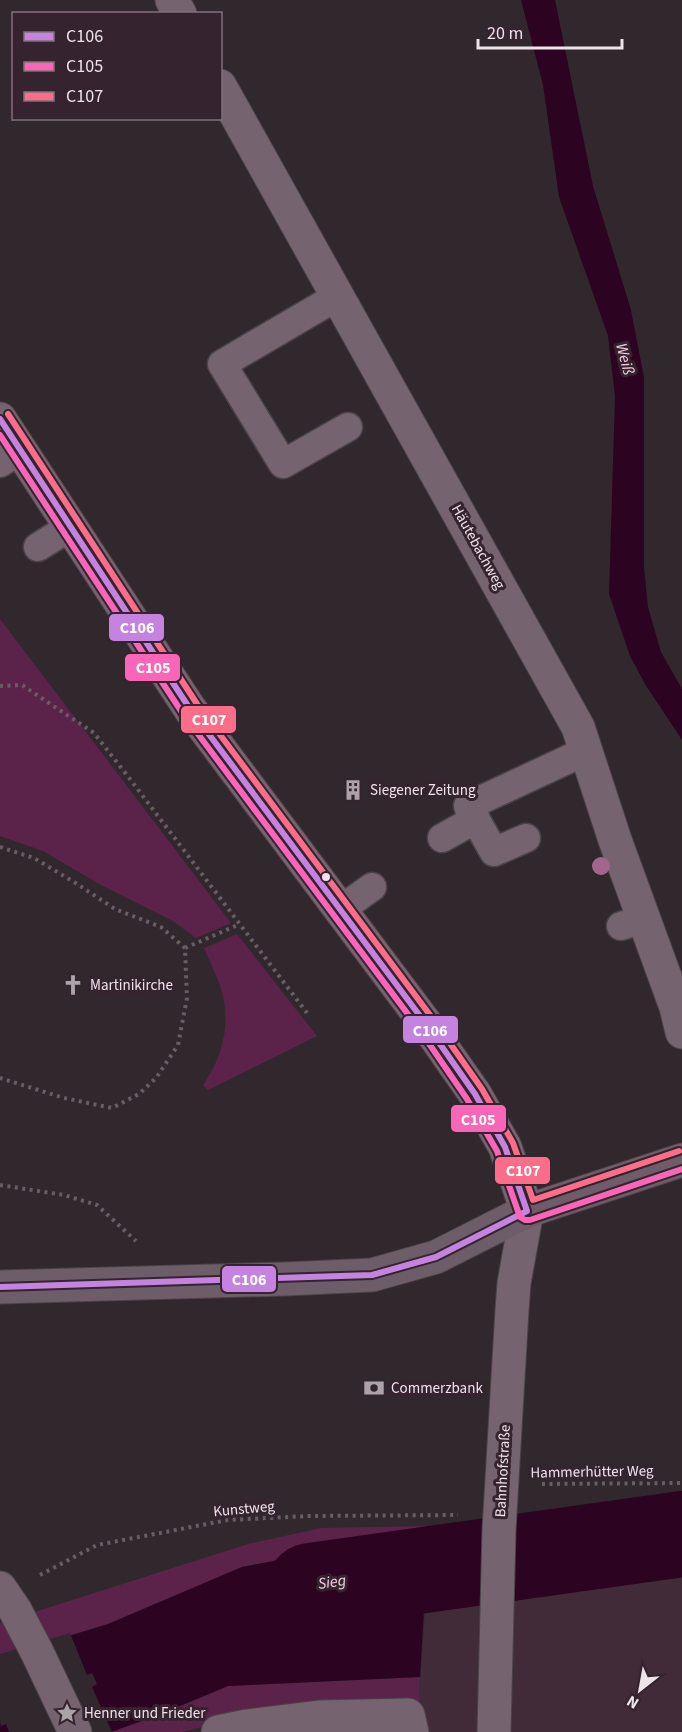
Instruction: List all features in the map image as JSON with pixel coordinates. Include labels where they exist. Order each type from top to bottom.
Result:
[{"type":"main road","points":[[0,1287],[372,1275],[436,1257],[527,1211],[682,1160]]},
{"type":"street","name":"Häutebachweg","points":[[222,90],[578,727],[632,923],[676,1007],[682,1032]]},
{"type":"street","points":[[0,419],[10,456],[70,527],[190,709],[426,1024],[475,1094],[505,1147],[527,1211]]},
{"type":"street","name":"Bahnhofstraße","points":[[495,1722],[501,1510],[514,1282],[527,1211]]},
{"type":"street","points":[[6,1598],[37,1652],[75,1732]]},
{"type":"street","points":[[218,1732],[319,1717],[408,1715],[412,1732]]},
{"type":"lane","points":[[338,296],[222,364],[283,464],[348,427]]},
{"type":"lane","points":[[38,547],[70,527]]},
{"type":"lane","points":[[526,838],[494,852],[468,806],[586,751]]},
{"type":"lane","points":[[442,838],[476,819]]},
{"type":"lane","points":[[340,910],[372,887]]},
{"type":"path","points":[[0,686],[22,686],[94,733],[307,1013]]},
{"type":"path","points":[[0,847],[34,858],[115,909],[161,927],[185,948],[187,998],[178,1045],[156,1078],[140,1094],[112,1108],[64,1098],[0,1078]]},
{"type":"path","points":[[185,948],[240,924]]},
{"type":"path","points":[[0,1185],[64,1195],[97,1205]]},
{"type":"path","name":"Hammerhütter Weg","points":[[501,1510],[682,1483]]},
{"type":"path","name":"Kunstweg","points":[[6,1598],[96,1545],[228,1520],[501,1510]]},
{"type":"shaded area","points":[[0,619],[231,923],[196,938],[173,921],[101,885],[43,851],[0,836]]},
{"type":"shaded area","points":[[237,934],[317,1036],[208,1090],[203,1085],[219,1055],[224,1034],[225,1012],[221,988],[204,948]]},
{"type":"shaded area","points":[[429,1526],[325,1551],[242,1567],[108,1624],[0,1657],[0,1623],[248,1544],[321,1528]]},
{"type":"shaded area","points":[[682,1542],[682,1732],[417,1732],[428,1560],[624,1544]]},
{"type":"shaded area","points":[[420,1677],[419,1708],[263,1712],[182,1732],[111,1732],[228,1686]]},
{"type":"water","name":"Weiß","points":[[521,0],[555,0],[593,186],[631,310],[644,378],[644,567],[648,607],[661,652],[682,689],[682,740],[645,684],[630,656],[609,594],[615,396],[608,336],[559,197],[543,85]]},
{"type":"water","points":[[623,1501],[682,1501],[682,1542],[624,1544]]},
{"type":"water","points":[[429,1526],[420,1677],[228,1686],[111,1732],[0,1732],[0,1657],[108,1624],[242,1567],[325,1551]]},
{"type":"pier","points":[[70,1633],[87,1675],[92,1673],[97,1684],[92,1687],[112,1732],[9,1732],[6,1724],[1,1726],[0,1723],[0,1654]]},
{"type":"waterway","name":"Sieg","points":[[310,1586],[682,1534]]},
{"type":"transit line","name":"C107","points":[[8,414],[197,704],[433,1019],[482,1089],[513,1143],[533,1200],[679,1151]]},
{"type":"transit line","name":"C106","points":[[0,419],[190,709],[426,1024],[475,1094],[505,1147],[527,1211],[436,1257],[372,1275],[0,1287]]},
{"type":"transit line","name":"C105","points":[[0,435],[183,714],[419,1029],[467,1099],[497,1151],[520,1217],[530,1220],[682,1169]]},
{"type":"place","name":"Siegener Zeitung","points":[[353,790]]},
{"type":"place","name":"Martinikirche","points":[[73,985]]},
{"type":"place","name":"Commerzbank","points":[[374,1388]]},
{"type":"place","name":"Henner und Frieder","points":[[67,1713]]}]
